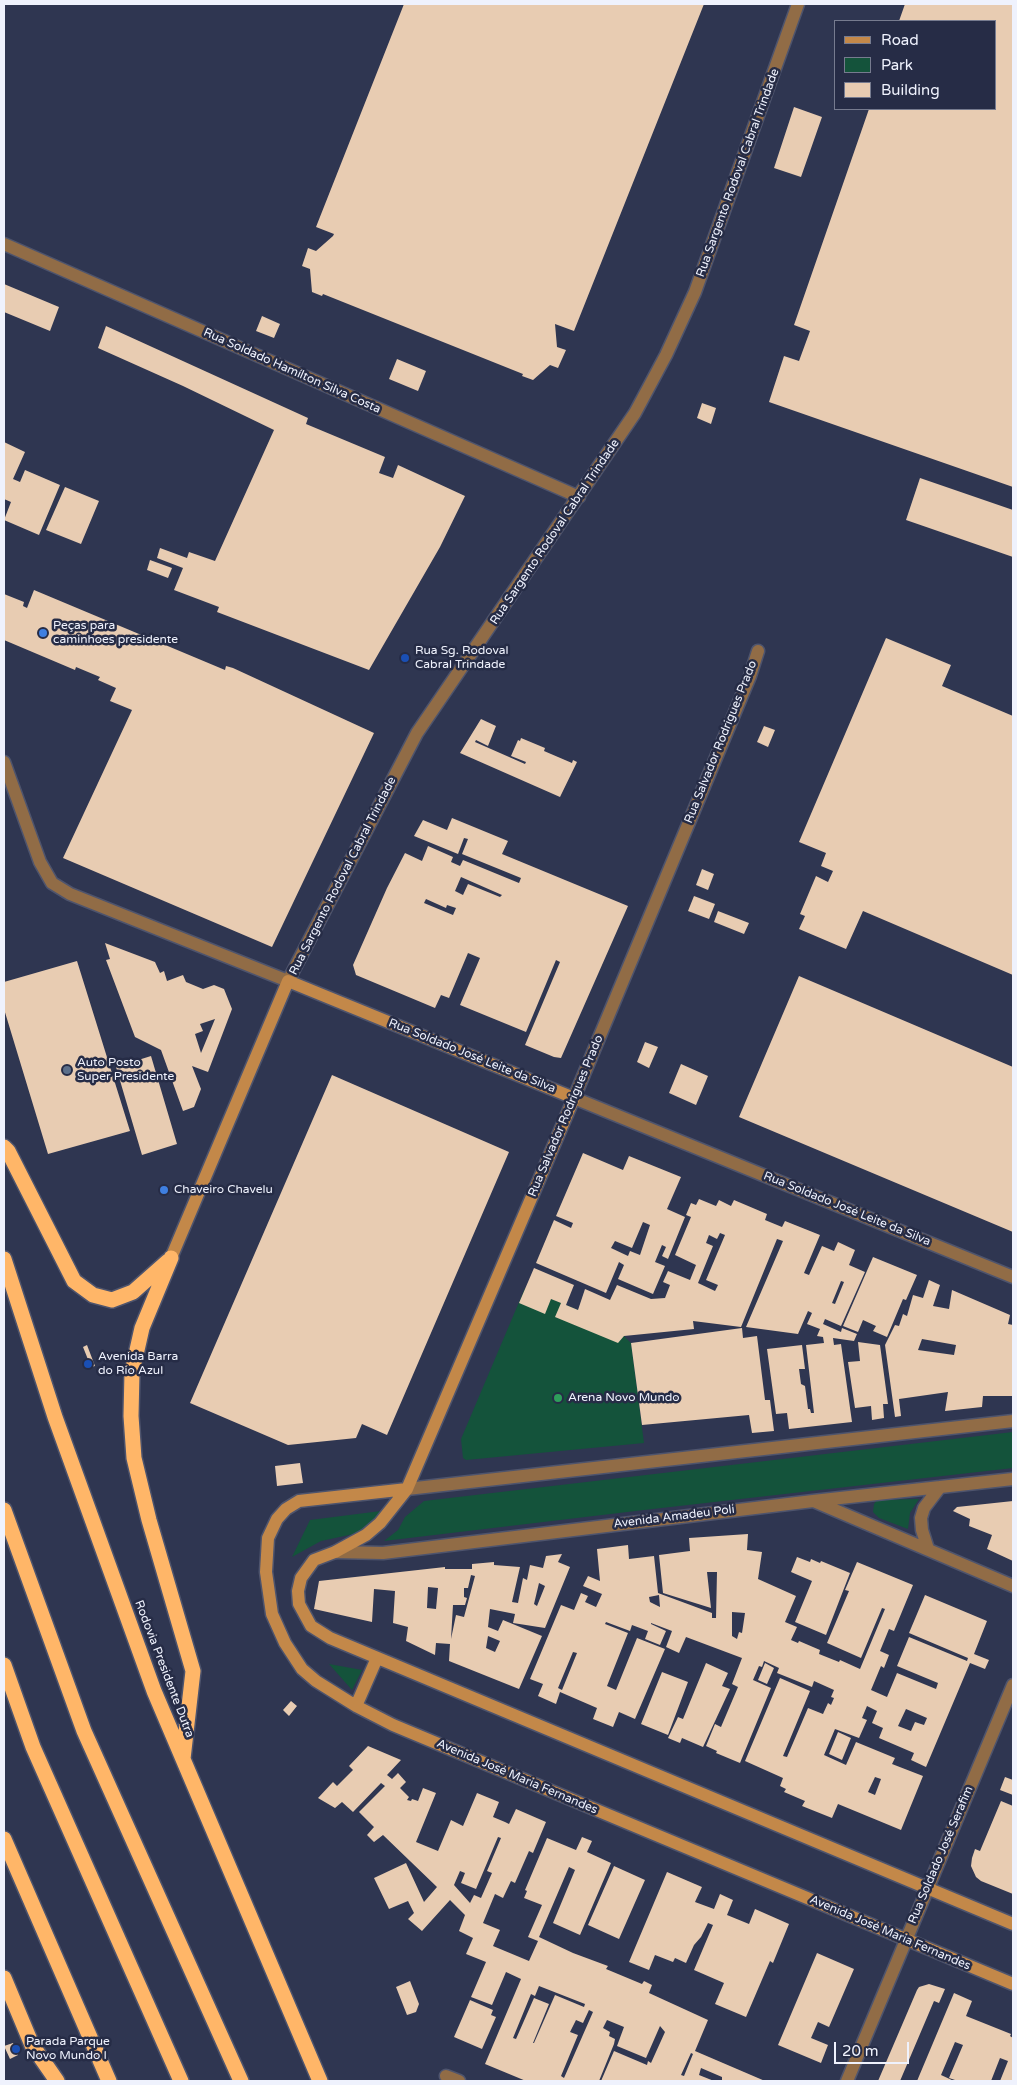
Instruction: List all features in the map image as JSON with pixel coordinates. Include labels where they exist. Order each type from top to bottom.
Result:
[{"type":"highway","points":[[4,1147],[8,1151],[74,1281],[93,1295],[112,1300],[134,1292],[171,1258]]},
{"type":"highway","points":[[171,1258],[142,1328],[132,1372],[131,1416],[134,1458],[149,1520],[192,1671],[183,1761]]},
{"type":"highway","name":"Rodovia Presidente Dutra","points":[[4,1259],[58,1426],[154,1691],[320,2081]]},
{"type":"highway","points":[[4,1510],[84,1731],[241,2081]]},
{"type":"highway","points":[[4,1665],[33,1747],[181,2081]]},
{"type":"highway","points":[[4,1839],[109,2081]]},
{"type":"highway","points":[[4,1978],[32,2045],[57,2081]]},
{"type":"main road","name":"Rua Soldado José Leite da Silva","points":[[288,981],[574,1098]]},
{"type":"main road","name":"Rua Sargento Rodoval Cabral Trindade","points":[[171,1258],[288,981]]},
{"type":"main road","name":"Rua Salvador Rodrigues Prado","points":[[335,1552],[366,1536],[380,1523],[407,1489],[574,1098]]},
{"type":"main road","name":"Avenida José Maria Fernandes","points":[[407,1489],[299,1501],[286,1509],[277,1519],[268,1538],[266,1572],[272,1614],[285,1643],[302,1669],[316,1681],[356,1706],[402,1729],[1013,1984]]},
{"type":"main road","points":[[335,1552],[314,1560],[301,1578],[298,1591],[299,1604],[311,1626],[330,1638],[1013,1924]]},
{"type":"main road","points":[[356,1706],[377,1658]]},
{"type":"street","name":"Rua Sargento Rodoval Cabral Trindade","points":[[288,981],[417,733],[580,497],[635,413],[666,355],[695,292],[798,4]]},
{"type":"street","name":"Rua Soldado Hamílton Silva Costa","points":[[4,244],[580,497]]},
{"type":"street","name":"Rua Salvador Rodrigues Prado","points":[[574,1098],[758,651]]},
{"type":"street","name":"Rua Soldado José Leite da Silva","points":[[4,762],[40,862],[52,882],[70,894],[288,981]]},
{"type":"street","name":"Rua Soldado José Leite da Silva","points":[[574,1098],[1013,1278]]},
{"type":"street","points":[[407,1489],[1013,1422]]},
{"type":"street","name":"Avenida Amadeu Poli","points":[[335,1552],[383,1553],[813,1500],[1013,1480]]},
{"type":"street","points":[[928,1549],[922,1530],[921,1518],[924,1508],[940,1487]]},
{"type":"street","points":[[813,1500],[1013,1586]]},
{"type":"street","name":"Rua Soldado José Serafim","points":[[847,2081],[1013,1685]]},
{"type":"street","points":[[446,2076],[459,2081]]},
{"type":"green space","name":"Arena Novo Mundo","points":[[525,1288],[629,1331],[624,1336],[631,1343],[644,1443],[466,1460],[463,1458],[461,1439]]},
{"type":"green space","points":[[1013,1432],[1013,1468],[384,1541],[398,1530],[405,1517],[424,1501]]},
{"type":"green space","points":[[919,1499],[910,1513],[908,1529],[879,1518],[873,1512],[874,1504],[877,1500]]},
{"type":"green space","points":[[381,1511],[363,1532],[321,1541],[292,1557],[310,1520]]},
{"type":"green space","points":[[329,1664],[362,1670],[352,1690]]},
{"type":"building","points":[[404,4],[704,4],[574,331],[555,324],[557,347],[566,350],[558,368],[550,365],[533,380],[522,376],[523,374],[323,294],[322,296],[312,292],[310,269],[302,266],[308,248],[316,251],[334,234],[316,227]]},
{"type":"building","points":[[905,4],[1013,4],[1013,487],[769,402],[784,356],[799,361],[810,331],[794,325],[869,110],[997,110],[997,20],[899,20]]},
{"type":"building","points":[[794,107],[822,117],[801,177],[774,168]]},
{"type":"building","points":[[4,284],[59,307],[50,331],[4,312]]},
{"type":"building","points":[[262,316],[280,324],[274,338],[256,331]]},
{"type":"building","points":[[106,326],[308,418],[306,424],[385,457],[379,473],[393,478],[398,465],[465,496],[440,547],[369,670],[217,612],[219,607],[174,590],[183,568],[157,558],[160,548],[187,558],[189,552],[215,561],[274,430],[98,348]]},
{"type":"building","points":[[397,359],[426,371],[418,391],[389,379]]},
{"type":"building","points":[[702,403],[716,408],[711,424],[697,418]]},
{"type":"building","points":[[4,442],[25,452],[13,479],[20,482],[25,470],[60,485],[39,535],[4,520],[11,502],[4,499]]},
{"type":"building","points":[[920,478],[1013,510],[1013,557],[906,520]]},
{"type":"building","points":[[65,487],[99,501],[81,544],[46,530]]},
{"type":"building","points":[[150,560],[172,568],[168,578],[147,570]]},
{"type":"building","points":[[34,590],[225,670],[226,666],[233,668],[374,733],[272,947],[63,858],[132,710],[110,701],[116,688],[98,680],[100,677],[76,667],[75,670],[4,640],[4,594],[24,602],[23,606],[27,608]]},
{"type":"building","points":[[886,638],[951,665],[942,686],[1013,716],[1013,975],[863,911],[846,949],[799,929],[805,916],[800,914],[816,876],[828,882],[833,871],[821,866],[826,853],[799,842]]},
{"type":"building","points":[[481,719],[496,726],[488,746],[476,740],[475,742],[525,764],[526,762],[511,756],[518,740],[520,741],[521,738],[545,748],[544,751],[572,763],[573,760],[577,762],[560,797],[460,753]]},
{"type":"building","points":[[764,726],[775,730],[768,747],[757,742]]},
{"type":"building","points":[[452,818],[508,841],[502,854],[628,906],[561,1058],[525,1045],[560,962],[556,960],[526,1032],[460,1005],[480,958],[468,953],[449,998],[441,995],[435,1008],[356,975],[353,965],[387,888],[405,853],[422,861],[428,846],[453,857],[451,862],[460,866],[463,860],[519,883],[521,878],[462,854],[468,839],[464,838],[458,854],[414,836],[423,820],[447,830]],"holes":[[[461,877],[502,895],[500,897],[468,884],[463,895],[455,891]],[[426,899],[446,908],[447,905],[456,908],[453,915],[424,903]]]},
{"type":"building","points":[[702,869],[714,874],[708,890],[696,885]]},
{"type":"building","points":[[694,896],[715,904],[709,919],[688,911]]},
{"type":"building","points":[[718,911],[749,923],[744,934],[714,922]]},
{"type":"building","points":[[105,943],[155,962],[160,973],[164,971],[167,981],[183,975],[186,982],[203,989],[214,985],[224,989],[232,1009],[208,1072],[192,1066],[201,1089],[194,1107],[183,1111],[161,1050],[135,1037],[106,960],[110,959]],"holes":[[[215,1019],[201,1053],[195,1034],[203,1031],[200,1024]]]},
{"type":"building","name":"Auto Posto Super Presidente","points":[[77,961],[130,1131],[48,1154],[4,1009],[4,982]]},
{"type":"building","points":[[799,976],[1013,1067],[1013,1232],[739,1117]]},
{"type":"building","points":[[645,1042],[658,1047],[649,1068],[637,1062]]},
{"type":"building","points":[[151,1056],[177,1144],[142,1155],[116,1067]]},
{"type":"building","points":[[681,1064],[708,1076],[696,1105],[669,1093]]},
{"type":"building","points":[[332,1075],[509,1152],[387,1435],[362,1424],[356,1438],[288,1445],[190,1403]]},
{"type":"building","points":[[583,1153],[623,1170],[629,1156],[681,1177],[667,1209],[685,1217],[668,1259],[662,1256],[666,1247],[662,1245],[655,1262],[665,1266],[653,1294],[618,1279],[624,1265],[619,1262],[606,1293],[536,1263],[554,1220],[571,1228],[573,1223],[556,1216]],"holes":[[[643,1222],[650,1225],[640,1255],[630,1251],[628,1256],[611,1248],[615,1241],[632,1248]]]},
{"type":"building","points":[[699,1199],[716,1206],[719,1200],[731,1206],[734,1200],[767,1214],[765,1220],[782,1227],[785,1221],[820,1235],[804,1273],[809,1275],[822,1246],[834,1251],[838,1242],[855,1250],[849,1265],[865,1272],[841,1326],[825,1319],[823,1324],[841,1332],[842,1328],[857,1334],[854,1341],[833,1338],[834,1345],[841,1344],[852,1422],[789,1429],[787,1413],[776,1414],[767,1349],[802,1345],[805,1369],[799,1369],[801,1384],[805,1386],[808,1409],[810,1409],[811,1413],[814,1413],[806,1345],[824,1343],[823,1337],[817,1336],[820,1329],[807,1324],[812,1313],[808,1311],[798,1334],[746,1327],[783,1241],[777,1239],[741,1327],[693,1321],[694,1329],[624,1336],[618,1343],[555,1317],[561,1303],[551,1299],[545,1314],[519,1303],[534,1268],[574,1285],[566,1305],[578,1310],[585,1289],[610,1300],[617,1285],[651,1299],[665,1298],[670,1285],[663,1282],[668,1271],[690,1280],[696,1265],[675,1255],[691,1217],[686,1215],[691,1203],[696,1205]],"holes":[[[720,1233],[725,1235],[706,1280],[718,1285],[715,1291],[698,1283],[713,1246],[706,1243],[709,1235],[717,1239]],[[841,1281],[844,1282],[835,1304],[832,1303]]]},
{"type":"building","points":[[873,1257],[917,1275],[906,1300],[903,1299],[887,1337],[873,1331],[876,1326],[863,1320],[858,1332],[843,1326]]},
{"type":"building","points":[[929,1280],[940,1285],[933,1306],[949,1309],[952,1290],[1010,1315],[1008,1324],[1013,1325],[1013,1396],[983,1396],[982,1407],[945,1411],[948,1392],[899,1399],[901,1416],[895,1417],[885,1345],[895,1325],[899,1326],[903,1314],[907,1316],[913,1295],[923,1298]],"holes":[[[922,1339],[956,1345],[954,1355],[918,1350]]]},
{"type":"building","points":[[742,1328],[743,1338],[757,1336],[765,1400],[770,1400],[774,1431],[752,1433],[749,1415],[642,1425],[631,1343]]},
{"type":"building","points":[[858,1342],[880,1345],[888,1404],[883,1404],[884,1418],[872,1420],[871,1406],[855,1408],[848,1362],[860,1361]]},
{"type":"building","points":[[87,1345],[95,1366],[91,1367],[83,1347]]},
{"type":"building","points":[[300,1463],[303,1483],[277,1486],[275,1466]]},
{"type":"building","points":[[1013,1501],[1013,1561],[987,1549],[992,1535],[969,1526],[970,1519],[953,1511],[957,1507]]},
{"type":"building","points":[[748,1534],[747,1550],[762,1552],[758,1579],[796,1596],[785,1622],[797,1627],[791,1640],[798,1643],[799,1641],[820,1650],[819,1654],[839,1662],[840,1660],[860,1669],[885,1609],[882,1608],[861,1658],[827,1643],[849,1591],[845,1590],[857,1562],[913,1585],[894,1631],[889,1629],[880,1651],[889,1655],[884,1668],[881,1666],[871,1690],[887,1697],[897,1673],[936,1689],[938,1683],[897,1666],[909,1637],[967,1661],[968,1658],[909,1633],[925,1595],[987,1621],[974,1654],[989,1660],[985,1669],[970,1663],[926,1767],[911,1760],[914,1753],[879,1738],[883,1728],[872,1723],[877,1711],[867,1706],[862,1718],[867,1720],[859,1738],[835,1729],[824,1755],[846,1765],[856,1742],[895,1758],[892,1764],[923,1776],[901,1830],[838,1804],[832,1818],[802,1806],[805,1801],[784,1792],[786,1789],[780,1786],[783,1778],[745,1761],[780,1678],[810,1691],[783,1756],[787,1757],[808,1708],[823,1714],[828,1703],[831,1705],[834,1698],[831,1697],[834,1690],[814,1681],[812,1687],[777,1673],[779,1668],[764,1661],[762,1667],[759,1666],[753,1680],[771,1688],[740,1763],[716,1753],[717,1751],[706,1746],[715,1724],[721,1727],[738,1687],[732,1684],[742,1658],[686,1637],[679,1653],[666,1647],[672,1631],[651,1623],[666,1631],[660,1645],[645,1639],[648,1631],[632,1625],[630,1631],[606,1622],[605,1624],[628,1633],[607,1686],[616,1690],[637,1638],[665,1649],[635,1719],[619,1712],[613,1727],[593,1719],[597,1708],[560,1692],[556,1704],[538,1696],[543,1684],[530,1679],[561,1605],[574,1610],[581,1593],[588,1596],[585,1602],[596,1607],[602,1594],[583,1586],[588,1576],[600,1581],[597,1549],[628,1545],[629,1559],[654,1556],[658,1593],[712,1613],[712,1618],[716,1618],[717,1572],[707,1572],[711,1608],[663,1593],[659,1555],[690,1551],[689,1538]],"holes":[[[659,1595],[660,1607],[650,1602],[649,1597]],[[732,1612],[745,1613],[742,1633],[739,1632],[737,1639],[732,1636]],[[573,1652],[577,1653],[562,1690],[558,1688]],[[906,1709],[927,1718],[924,1725],[915,1722],[911,1731],[898,1726]],[[875,1777],[881,1779],[875,1795],[868,1792]]]},
{"type":"building","points":[[562,1554],[558,1562],[570,1567],[545,1628],[513,1623],[515,1614],[490,1609],[488,1627],[498,1631],[503,1620],[542,1636],[519,1689],[449,1661],[450,1644],[436,1643],[435,1655],[406,1641],[408,1627],[393,1623],[395,1591],[374,1589],[372,1622],[314,1609],[319,1581],[445,1567],[445,1569],[472,1569],[472,1564],[494,1562],[494,1565],[520,1567],[512,1602],[518,1603],[523,1578],[527,1580],[530,1565],[543,1568],[546,1556]],"holes":[[[471,1575],[475,1576],[464,1617],[456,1615],[451,1639],[453,1605],[465,1605],[467,1598],[464,1597],[464,1588],[468,1588]],[[539,1583],[545,1586],[537,1606],[534,1604]],[[428,1587],[438,1588],[436,1609],[427,1608]],[[488,1636],[500,1641],[495,1652],[486,1648]]]},
{"type":"building","points":[[797,1557],[810,1562],[811,1559],[820,1563],[821,1561],[850,1573],[826,1635],[795,1622],[812,1581],[791,1572]]},
{"type":"building","points":[[706,1663],[728,1673],[722,1686],[730,1689],[703,1747],[682,1738],[680,1743],[668,1738],[678,1717],[683,1719]]},
{"type":"building","points":[[765,1663],[774,1668],[767,1684],[758,1680]]},
{"type":"building","points":[[662,1672],[688,1682],[668,1735],[641,1724]]},
{"type":"building","points":[[291,1701],[297,1706],[289,1716],[283,1710]]},
{"type":"building","points":[[838,1732],[851,1738],[842,1760],[829,1754]]},
{"type":"building","points":[[368,1746],[401,1760],[387,1775],[392,1779],[398,1773],[406,1782],[400,1788],[409,1797],[407,1800],[418,1801],[423,1788],[436,1793],[416,1842],[438,1851],[451,1820],[463,1826],[477,1793],[499,1802],[493,1817],[509,1824],[516,1809],[546,1822],[533,1853],[529,1851],[515,1883],[511,1881],[503,1898],[495,1894],[483,1923],[500,1930],[493,1946],[529,1961],[538,1941],[528,1937],[542,1905],[524,1898],[527,1891],[525,1890],[547,1838],[576,1850],[582,1837],[592,1841],[587,1852],[611,1863],[580,1935],[553,1923],[575,1870],[569,1867],[539,1937],[573,1953],[608,1966],[606,1969],[642,1984],[644,1981],[652,1985],[649,1993],[708,2020],[695,2051],[765,2081],[722,2081],[722,2077],[701,2068],[699,2075],[714,2081],[601,2081],[614,2051],[647,2065],[648,2061],[651,2063],[665,2032],[660,2026],[646,2058],[617,2046],[624,2027],[607,2020],[603,2028],[610,2032],[609,2036],[615,2039],[599,2081],[526,2081],[485,2064],[521,1979],[506,1972],[492,2005],[471,1997],[486,1962],[466,1954],[473,1938],[459,1931],[465,1915],[450,1900],[422,1931],[408,1919],[414,1913],[408,1901],[389,1909],[374,1878],[406,1863],[424,1902],[437,1887],[383,1835],[374,1842],[367,1835],[374,1827],[359,1812],[385,1786],[381,1783],[353,1812],[342,1802],[335,1808],[318,1798],[333,1782],[337,1786],[353,1770],[349,1766]],"holes":[[[498,1837],[501,1838],[487,1871],[492,1873],[481,1898],[474,1895],[470,1903],[454,1885],[460,1871],[465,1873],[461,1883],[476,1889]],[[539,1986],[585,2004],[584,2007],[555,1995],[533,2043],[549,2004],[534,1998],[516,2039],[513,2038],[531,1994],[535,1996]],[[589,2010],[593,2012],[564,2078],[561,2076],[578,2035],[570,2032],[576,2020],[583,2023]],[[691,2053],[693,2054],[684,2076],[681,2075]]]},
{"type":"building","points":[[1005,1777],[1013,1780],[1013,1795],[1000,1790]]},
{"type":"building","points":[[1001,1801],[1013,1806],[1013,1894],[981,1881],[976,1877],[971,1866],[975,1849],[980,1851]]},
{"type":"building","points":[[614,1866],[645,1880],[619,1939],[588,1925]]},
{"type":"building","points":[[667,1872],[702,1887],[695,1902],[714,1909],[720,1894],[733,1900],[727,1915],[749,1924],[755,1909],[789,1924],[773,1963],[770,1961],[746,2017],[715,2004],[724,1983],[694,1970],[713,1925],[708,1923],[701,1937],[694,1945],[686,1963],[675,1958],[673,1962],[655,1955],[649,1970],[629,1962]]},
{"type":"building","points":[[817,1953],[854,1969],[829,2027],[818,2022],[811,2038],[828,2045],[821,2063],[778,2045]]},
{"type":"building","points":[[410,1981],[419,2004],[416,2012],[407,2015],[396,1987]]},
{"type":"building","points":[[929,1984],[945,1989],[939,2003],[934,2001],[900,2081],[878,2081],[917,1990],[919,1987]]},
{"type":"building","points":[[954,1993],[972,2001],[966,2016],[1011,2034],[1010,2036],[1013,2038],[1013,2081],[1000,2081],[1008,2061],[1000,2058],[991,2081],[958,2081],[949,2078],[963,2045],[955,2042],[941,2075],[954,2081],[917,2081]]},
{"type":"building","points":[[470,2000],[493,2010],[491,2015],[496,2017],[482,2049],[454,2037]]},
{"type":"building","points":[[13,2043],[18,2055],[10,2059],[4,2046]]},
{"type":"place","name":"Peças para caminhoes presidente","points":[[43,633]]},
{"type":"place","name":"Rua Sg. Rodoval Cabral Trindade","points":[[405,658]]},
{"type":"place","name":"Auto Posto Super Presidente","points":[[67,1070]]},
{"type":"place","name":"Chaveiro Chavelu","points":[[164,1190]]},
{"type":"place","name":"Avenida Barra do Rio Azul","points":[[88,1364]]},
{"type":"place","name":"Arena Novo Mundo","points":[[558,1398]]},
{"type":"place","name":"Parada Parque Novo Mundo I","points":[[16,2049]]}]
